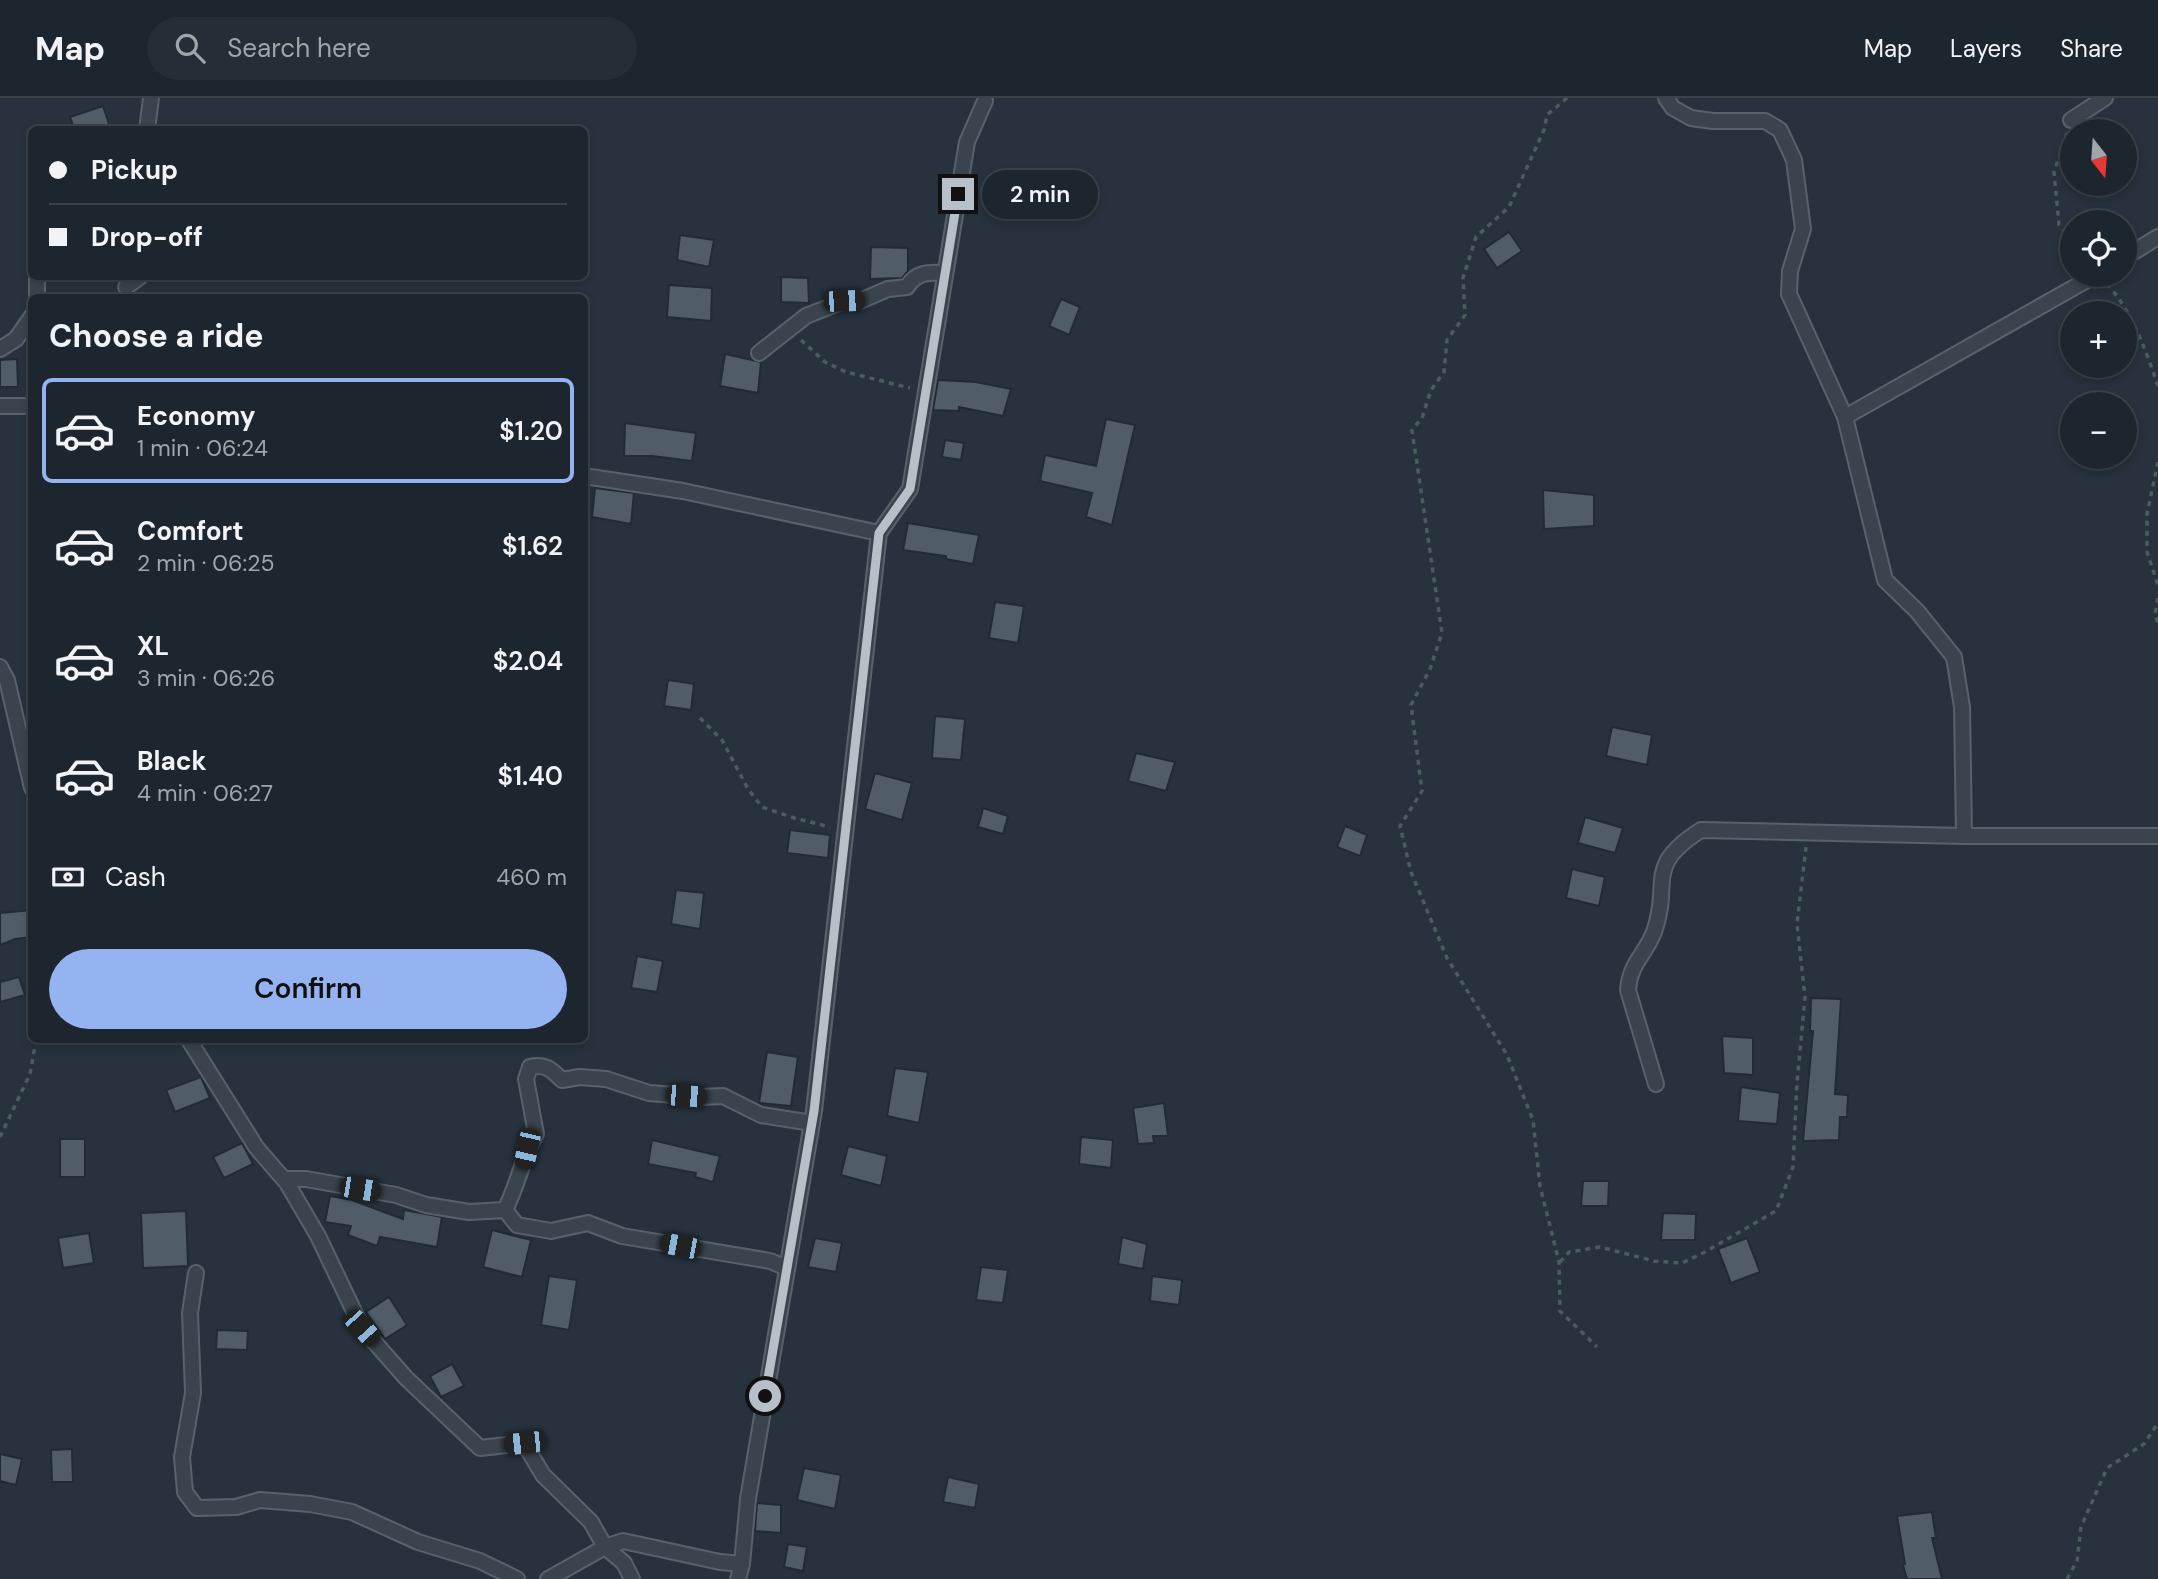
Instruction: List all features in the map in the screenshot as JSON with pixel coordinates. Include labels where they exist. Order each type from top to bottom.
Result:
[{"type":"street","points":[[148,126],[151,98]]},
{"type":"street","points":[[1666,98],[1673,108],[1691,118],[1713,121],[1765,121],[1780,130],[1794,160],[1802,229],[1790,271],[1788,294],[1845,417],[1885,580],[1917,611],[1954,657],[1962,707],[1964,836]]},
{"type":"street","points":[[2073,119],[2105,98]]},
{"type":"street","points":[[737,1579],[742,1564],[748,1499],[812,1124],[879,533],[910,489],[967,142],[985,102]]},
{"type":"street","points":[[2137,249],[2158,237]]},
{"type":"street","points":[[760,353],[806,316],[844,301],[860,301],[888,289],[907,287],[913,277],[929,272],[945,273]]},
{"type":"street","points":[[126,287],[136,280]]},
{"type":"street","points":[[1845,417],[2086,287]]},
{"type":"street","points":[[0,349],[16,339],[28,322]]},
{"type":"street","points":[[0,406],[28,406]]},
{"type":"street","points":[[588,477],[683,491],[879,533]]},
{"type":"street","points":[[0,667],[7,680],[28,771]]},
{"type":"street","points":[[1656,1084],[1628,990],[1629,975],[1653,934],[1657,921],[1662,871],[1670,855],[1683,842],[1702,830],[1964,836],[2158,836]]},
{"type":"street","points":[[190,1043],[256,1147],[284,1179],[318,1236],[362,1328],[406,1378],[480,1448],[524,1443],[543,1475],[591,1521],[605,1547],[624,1563],[632,1579]]},
{"type":"street","points":[[505,1210],[523,1169],[527,1149],[536,1134],[526,1079],[530,1067],[537,1065],[549,1067],[562,1080],[580,1077],[606,1079],[649,1093],[723,1096],[761,1115],[812,1124]]},
{"type":"street","points":[[284,1179],[306,1179],[396,1195],[426,1205],[469,1212],[505,1210]]},
{"type":"street","points":[[505,1210],[517,1225],[551,1231],[588,1223],[622,1236],[770,1261],[787,1268]]},
{"type":"street","points":[[196,1273],[190,1313],[193,1393],[182,1457],[185,1492],[197,1508],[236,1507],[260,1500],[310,1504],[352,1512],[418,1542],[480,1561],[517,1579]]},
{"type":"street","points":[[548,1579],[605,1547],[623,1541],[720,1562],[742,1564]]},
{"type":"path","points":[[1567,98],[1547,115],[1544,130],[1509,207],[1476,237],[1463,278],[1465,315],[1447,340],[1444,372],[1431,390],[1422,418],[1412,430],[1442,633],[1430,669],[1411,705],[1422,790],[1400,826],[1411,872],[1447,958],[1507,1055],[1533,1120],[1541,1186],[1559,1262],[1560,1311],[1597,1347]]},
{"type":"path","points":[[2060,154],[2054,172],[2060,226]]},
{"type":"path","points":[[2109,287],[2146,349],[2158,386]]},
{"type":"path","points":[[790,329],[825,362],[846,372],[926,389]]},
{"type":"path","points":[[2158,462],[2147,514],[2147,552],[2158,585]]},
{"type":"path","points":[[2158,598],[2155,614],[2158,625]]},
{"type":"path","points":[[700,718],[722,740],[748,789],[762,807],[823,827],[846,827]]},
{"type":"path","points":[[1559,1262],[1569,1252],[1600,1247],[1654,1261],[1682,1263],[1776,1211],[1793,1167],[1805,997],[1797,924],[1808,831]]},
{"type":"path","points":[[0,1137],[30,1074],[35,1043]]},
{"type":"path","points":[[2067,1579],[2077,1561],[2081,1527],[2107,1468],[2144,1444],[2158,1423]]},
{"type":"building","points":[[103,106],[110,126],[73,126],[70,117]]},
{"type":"building","points":[[1509,232],[1522,251],[1497,268],[1484,249]]},
{"type":"building","points":[[680,235],[714,240],[709,267],[677,260]]},
{"type":"building","points":[[871,247],[908,248],[908,271],[902,278],[870,279]]},
{"type":"building","points":[[781,277],[808,278],[809,303],[781,302]]},
{"type":"building","points":[[669,285],[712,288],[711,321],[667,317]]},
{"type":"building","points":[[1061,299],[1080,307],[1069,335],[1049,326]]},
{"type":"building","points":[[725,354],[761,362],[758,393],[720,386]]},
{"type":"building","points":[[17,359],[18,387],[0,387],[0,360]]},
{"type":"building","points":[[938,380],[976,382],[1011,389],[1003,416],[959,407],[959,411],[933,410]]},
{"type":"building","points":[[1106,419],[1135,425],[1112,525],[1086,517],[1092,493],[1040,481],[1045,455],[1096,466]]},
{"type":"building","points":[[625,423],[696,433],[692,461],[624,456]]},
{"type":"building","points":[[945,440],[964,443],[961,460],[942,457]]},
{"type":"building","points":[[595,488],[634,493],[631,524],[592,517]]},
{"type":"building","points":[[1543,490],[1594,495],[1594,526],[1544,529]]},
{"type":"building","points":[[908,523],[979,535],[973,564],[946,559],[946,556],[903,550]]},
{"type":"building","points":[[995,602],[1024,606],[1018,643],[989,638]]},
{"type":"building","points":[[668,680],[694,684],[691,710],[664,706]]},
{"type":"building","points":[[935,716],[965,719],[961,760],[932,758]]},
{"type":"building","points":[[1612,727],[1652,735],[1647,765],[1606,756]]},
{"type":"building","points":[[1136,753],[1175,762],[1166,791],[1128,781]]},
{"type":"building","points":[[875,773],[912,783],[902,820],[865,809]]},
{"type":"building","points":[[983,808],[1008,816],[1003,834],[978,827]]},
{"type":"building","points":[[1585,817],[1623,828],[1615,853],[1578,843]]},
{"type":"building","points":[[1345,826],[1367,835],[1360,856],[1337,847]]},
{"type":"building","points":[[790,830],[830,835],[828,858],[787,853]]},
{"type":"building","points":[[1572,869],[1605,877],[1599,906],[1566,898]]},
{"type":"building","points":[[676,890],[704,893],[700,929],[671,924]]},
{"type":"building","points":[[28,910],[28,937],[0,945],[0,913]]},
{"type":"building","points":[[637,956],[663,961],[657,992],[631,988]]},
{"type":"building","points":[[19,977],[25,995],[0,1002],[0,982]]},
{"type":"building","points":[[1811,998],[1841,999],[1835,1094],[1848,1095],[1847,1117],[1840,1117],[1839,1140],[1803,1141],[1813,1031],[1810,1031]]},
{"type":"building","points":[[1722,1036],[1753,1038],[1753,1075],[1724,1073]]},
{"type":"building","points":[[767,1052],[798,1057],[791,1106],[759,1103]]},
{"type":"building","points":[[895,1068],[928,1072],[919,1123],[887,1116]]},
{"type":"building","points":[[201,1077],[210,1098],[175,1112],[166,1090]]},
{"type":"building","points":[[1741,1087],[1780,1093],[1777,1124],[1738,1121]]},
{"type":"building","points":[[1164,1103],[1168,1136],[1153,1136],[1154,1143],[1138,1144],[1133,1108]]},
{"type":"building","points":[[1081,1137],[1113,1140],[1111,1168],[1079,1164]]},
{"type":"building","points":[[60,1139],[85,1139],[85,1177],[60,1177]]},
{"type":"building","points":[[652,1140],[720,1156],[713,1182],[695,1177],[696,1173],[648,1164]]},
{"type":"building","points":[[242,1143],[253,1164],[224,1178],[213,1157]]},
{"type":"building","points":[[848,1146],[887,1156],[881,1186],[841,1175]]},
{"type":"building","points":[[1583,1181],[1609,1181],[1608,1206],[1581,1206]]},
{"type":"building","points":[[330,1196],[352,1200],[403,1219],[404,1210],[442,1217],[437,1247],[380,1237],[377,1246],[348,1235],[351,1226],[325,1222]]},
{"type":"building","points":[[186,1211],[188,1266],[143,1268],[141,1213]]},
{"type":"building","points":[[1663,1213],[1696,1214],[1695,1240],[1661,1240]]},
{"type":"building","points":[[492,1230],[531,1240],[522,1277],[483,1267]]},
{"type":"building","points":[[89,1233],[94,1263],[63,1268],[58,1238]]},
{"type":"building","points":[[1122,1237],[1147,1244],[1143,1269],[1118,1264]]},
{"type":"building","points":[[815,1238],[842,1243],[836,1272],[808,1267]]},
{"type":"building","points":[[1747,1238],[1760,1272],[1731,1283],[1718,1249]]},
{"type":"building","points":[[981,1267],[1008,1270],[1003,1303],[976,1300]]},
{"type":"building","points":[[549,1276],[577,1280],[569,1330],[541,1325]]},
{"type":"building","points":[[1152,1276],[1182,1280],[1179,1305],[1150,1301]]},
{"type":"building","points":[[389,1297],[407,1325],[385,1339],[366,1312]]},
{"type":"building","points":[[217,1330],[248,1331],[247,1350],[216,1349]]},
{"type":"building","points":[[452,1364],[464,1386],[441,1397],[430,1376]]},
{"type":"building","points":[[72,1449],[73,1482],[52,1482],[51,1450]]},
{"type":"building","points":[[0,1454],[22,1459],[16,1485],[0,1481]]},
{"type":"building","points":[[804,1468],[841,1475],[835,1509],[797,1500]]},
{"type":"building","points":[[948,1477],[979,1484],[975,1508],[943,1502]]},
{"type":"building","points":[[757,1503],[781,1505],[781,1533],[755,1531]]},
{"type":"building","points":[[1932,1512],[1936,1538],[1932,1538],[1942,1579],[1907,1579],[1897,1516]]},
{"type":"building","points":[[788,1544],[807,1547],[803,1571],[784,1567]]},
{"type":"route","points":[[765,1396],[814,1111],[879,533],[910,489],[958,194]]}]
